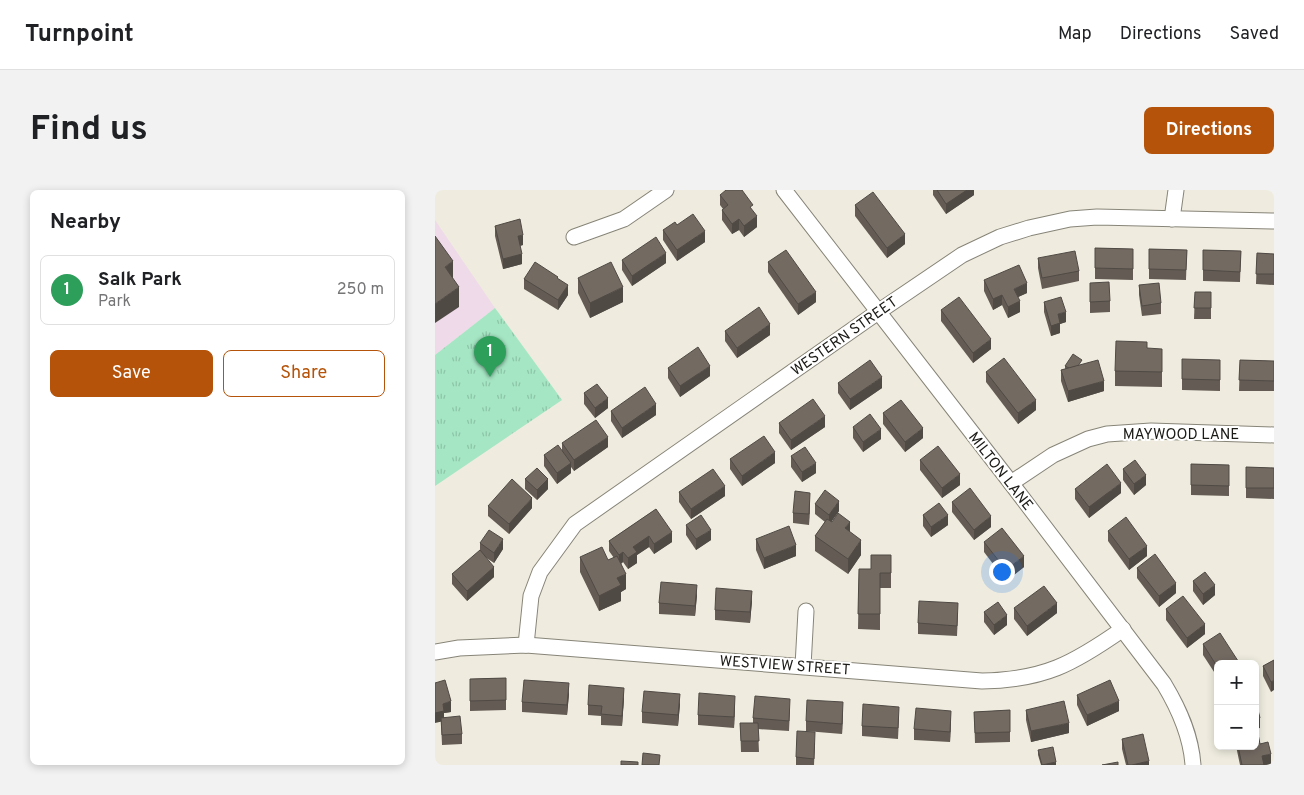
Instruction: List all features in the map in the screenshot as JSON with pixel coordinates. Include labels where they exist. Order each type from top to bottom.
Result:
[{"type":"street","points":[[574,238],[624,219],[666,190]]},
{"type":"street","name":"MILTON LANE","points":[[784,190],[1164,684],[1175,703],[1189,738],[1193,765]]},
{"type":"street","points":[[1172,219],[1176,190]]},
{"type":"street","name":"WESTERN STREET","points":[[526,645],[531,596],[540,572],[575,524],[878,312],[962,256],[1000,237],[1070,219],[1097,217],[1274,221]]},
{"type":"street","name":"MAYWOOD LANE","points":[[1011,483],[1053,454],[1089,439],[1107,434],[1151,431],[1274,435]]},
{"type":"street","points":[[803,666],[806,611]]},
{"type":"street","name":"WESTVIEW STREET","points":[[435,652],[459,648],[526,645],[982,681],[1031,677],[1054,670],[1090,652],[1123,629]]},
{"type":"shaded area","points":[[435,220],[495,308],[435,355]]},
{"type":"green space","points":[[495,308],[562,400],[435,486],[435,355]]},
{"type":"building","points":[[726,190],[742,190],[753,205],[750,207],[757,216],[744,226],[739,219],[732,224],[722,210],[728,205],[720,195]]},
{"type":"building","points":[[937,190],[967,190],[946,204]]},
{"type":"building","points":[[873,192],[905,234],[887,248],[855,205]]},
{"type":"building","points":[[693,214],[705,231],[677,250],[663,230],[675,222],[677,225]]},
{"type":"building","points":[[520,219],[523,235],[518,236],[522,254],[503,259],[495,226]]},
{"type":"building","points":[[435,236],[453,261],[445,267],[459,287],[435,304]]},
{"type":"building","points":[[656,237],[666,253],[632,276],[622,260]]},
{"type":"building","points":[[1095,248],[1133,249],[1133,269],[1095,268]]},
{"type":"building","points":[[1149,249],[1187,250],[1186,270],[1149,269]]},
{"type":"building","points":[[786,250],[816,292],[798,304],[768,262]]},
{"type":"building","points":[[1203,250],[1241,251],[1240,272],[1203,270]]},
{"type":"building","points":[[1075,251],[1079,271],[1042,278],[1038,258]]},
{"type":"building","points":[[1257,253],[1274,254],[1274,274],[1256,274]]},
{"type":"building","points":[[535,262],[568,285],[558,300],[524,279]]},
{"type":"building","points":[[611,262],[623,287],[590,303],[578,278]]},
{"type":"building","points":[[1019,265],[1027,283],[1014,289],[1020,301],[1008,307],[1002,295],[993,299],[984,280]]},
{"type":"building","points":[[1109,282],[1110,301],[1090,302],[1090,283]]},
{"type":"building","points":[[1159,283],[1161,303],[1142,306],[1139,285]]},
{"type":"building","points":[[1195,292],[1211,292],[1211,308],[1194,308]]},
{"type":"building","points":[[959,297],[991,339],[973,353],[941,310]]},
{"type":"building","points":[[1061,297],[1066,312],[1058,314],[1060,323],[1051,326],[1044,302]]},
{"type":"building","points":[[759,307],[770,324],[737,348],[725,331]]},
{"type":"building","points":[[1116,341],[1147,342],[1147,348],[1162,349],[1162,372],[1115,371]]},
{"type":"building","points":[[698,347],[710,366],[680,386],[668,368]]},
{"type":"building","points":[[1073,354],[1082,360],[1078,366],[1069,368],[1065,366]]},
{"type":"building","points":[[1004,358],[1036,400],[1018,413],[986,372]]},
{"type":"building","points":[[1182,359],[1220,360],[1220,380],[1182,379]]},
{"type":"building","points":[[870,360],[882,377],[850,399],[838,383]]},
{"type":"building","points":[[1098,360],[1104,381],[1068,391],[1061,370]]},
{"type":"building","points":[[1240,360],[1274,361],[1274,381],[1239,380]]},
{"type":"building","points":[[597,384],[608,398],[595,408],[584,393]]},
{"type":"building","points":[[645,387],[656,404],[622,428],[611,411]]},
{"type":"building","points":[[813,399],[825,416],[791,440],[779,423]]},
{"type":"building","points":[[901,400],[923,428],[905,442],[883,413]]},
{"type":"building","points":[[870,414],[881,429],[863,442],[853,427]]},
{"type":"building","points":[[596,420],[608,437],[574,460],[562,443]]},
{"type":"building","points":[[764,436],[775,452],[742,476],[730,459]]},
{"type":"building","points":[[558,445],[571,463],[557,473],[544,455]]},
{"type":"building","points":[[938,446],[960,474],[942,488],[920,460]]},
{"type":"building","points":[[805,447],[816,463],[802,472],[791,456]]},
{"type":"building","points":[[1135,460],[1146,475],[1134,484],[1123,469]]},
{"type":"building","points":[[1107,464],[1121,483],[1089,507],[1075,489]]},
{"type":"building","points":[[1191,464],[1229,465],[1229,486],[1191,485]]},
{"type":"building","points":[[1246,467],[1274,468],[1274,488],[1246,488]]},
{"type":"building","points":[[537,468],[548,479],[537,490],[525,479]]},
{"type":"building","points":[[713,469],[725,486],[691,509],[679,492]]},
{"type":"building","points":[[512,479],[532,498],[509,524],[488,506]]},
{"type":"building","points":[[970,488],[991,516],[974,530],[952,502]]},
{"type":"building","points":[[825,490],[839,501],[829,515],[815,504]]},
{"type":"building","points":[[795,491],[810,493],[809,514],[793,513]]},
{"type":"building","points":[[939,503],[948,515],[931,527],[923,515]]},
{"type":"building","points":[[656,509],[672,532],[654,544],[649,536],[633,547],[637,552],[628,558],[623,552],[619,555],[609,541]]},
{"type":"building","points":[[838,513],[850,522],[845,528],[861,540],[848,559],[815,536],[827,519],[832,522]]},
{"type":"building","points":[[701,515],[711,530],[696,539],[686,525]]},
{"type":"building","points":[[1126,517],[1147,546],[1129,559],[1108,531]]},
{"type":"building","points":[[789,526],[796,545],[764,558],[756,539]]},
{"type":"building","points":[[1002,528],[1024,556],[1006,570],[984,542]]},
{"type":"building","points":[[489,530],[503,539],[494,553],[480,543]]},
{"type":"building","points":[[602,547],[608,560],[617,556],[626,574],[617,578],[621,585],[599,596],[580,557]]},
{"type":"building","points":[[480,550],[494,567],[467,591],[452,574]]},
{"type":"building","points":[[1155,554],[1176,583],[1159,596],[1137,568]]},
{"type":"building","points":[[871,555],[891,555],[891,573],[880,573],[880,614],[858,614],[859,569],[871,569]]},
{"type":"building","points":[[1205,572],[1215,585],[1203,594],[1193,581]]},
{"type":"building","points":[[661,582],[697,585],[695,606],[659,603]]},
{"type":"building","points":[[1044,586],[1057,603],[1027,626],[1014,608]]},
{"type":"building","points":[[716,588],[752,591],[750,612],[715,610]]},
{"type":"building","points":[[1183,596],[1205,624],[1187,638],[1166,609]]},
{"type":"building","points":[[919,601],[958,603],[957,626],[918,623]]},
{"type":"building","points":[[998,602],[1007,615],[994,625],[984,612]]},
{"type":"building","points":[[1220,633],[1237,660],[1214,660],[1214,662],[1203,644]]},
{"type":"building","points":[[1274,660],[1274,680],[1271,682],[1263,666]]},
{"type":"building","points":[[506,678],[506,700],[470,701],[470,679]]},
{"type":"building","points":[[445,680],[451,701],[443,704],[444,711],[435,713],[435,683]]},
{"type":"building","points":[[524,680],[569,683],[567,705],[522,702]]},
{"type":"building","points":[[1110,680],[1119,701],[1087,715],[1077,695]]},
{"type":"building","points":[[589,685],[624,688],[622,716],[601,714],[602,706],[588,705]]},
{"type":"building","points":[[644,691],[680,694],[678,715],[642,712]]},
{"type":"building","points":[[699,693],[735,696],[734,717],[698,715]]},
{"type":"building","points":[[755,696],[790,699],[789,721],[753,718]]},
{"type":"building","points":[[807,700],[843,702],[842,724],[806,721]]},
{"type":"building","points":[[1064,701],[1069,723],[1031,731],[1026,710]]},
{"type":"building","points":[[863,704],[899,707],[898,728],[862,726]]},
{"type":"building","points":[[916,708],[951,711],[950,732],[914,729]]},
{"type":"building","points":[[1010,710],[1010,732],[975,733],[974,712]]},
{"type":"building","points":[[460,716],[462,734],[442,735],[441,718]]},
{"type":"building","points":[[740,723],[758,723],[759,741],[741,741]]},
{"type":"building","points":[[797,731],[815,732],[814,759],[796,757]]},
{"type":"building","points":[[1143,734],[1149,761],[1128,765],[1122,739]]},
{"type":"building","points":[[1259,739],[1260,744],[1268,742],[1271,754],[1262,756],[1264,765],[1242,765],[1239,750],[1259,750]]},
{"type":"building","points":[[1053,747],[1056,762],[1042,765],[1038,750]]},
{"type":"building","points":[[643,753],[660,755],[659,765],[642,765]]},
{"type":"building","points":[[621,761],[638,762],[638,765],[621,765]]},
{"type":"building","points":[[1118,762],[1118,765],[1102,765]]},
{"type":"place","name":"Salk Park","points":[[490,377]]}]
